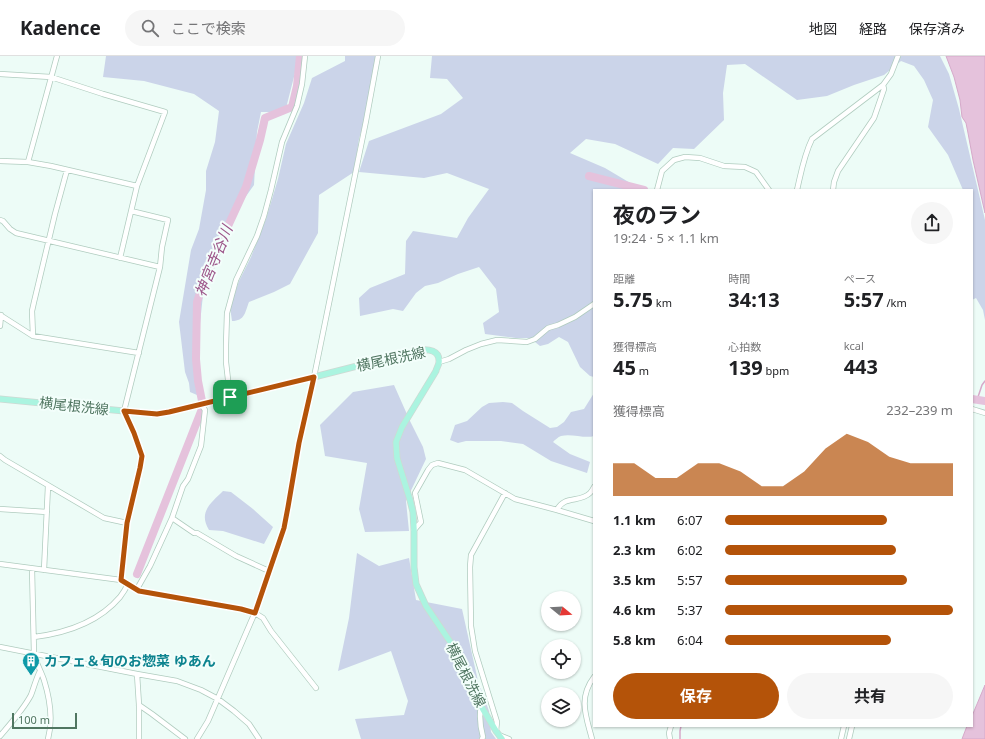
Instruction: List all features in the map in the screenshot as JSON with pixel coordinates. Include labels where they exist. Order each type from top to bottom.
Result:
[{"type":"main road","name":"横尾根洗線","points":[[0,399],[157,414],[420,350],[428,349],[434,352],[437,355],[439,362],[436,371],[402,427],[396,442],[397,458],[410,500],[414,530],[414,567],[416,584],[426,606],[451,643],[464,667],[481,706],[499,735]]},
{"type":"street","points":[[28,162],[57,56]]},
{"type":"street","points":[[230,397],[226,356],[227,313],[236,280],[257,236],[264,216],[282,142],[297,106],[302,84],[304,56]]},
{"type":"street","points":[[197,739],[208,721],[255,613],[284,528],[299,443],[314,377],[378,56]]},
{"type":"street","points":[[798,189],[808,147],[812,139],[883,85],[898,56]]},
{"type":"street","points":[[0,74],[51,77],[165,112],[137,186],[120,258]]},
{"type":"street","points":[[833,189],[838,171],[874,118],[884,89],[883,85]]},
{"type":"street","points":[[657,189],[662,171],[674,160],[700,158],[724,166],[745,167],[756,172],[768,189]]},
{"type":"street","points":[[0,161],[28,162],[137,186]]},
{"type":"street","points":[[33,336],[33,306],[67,170]]},
{"type":"street","points":[[121,580],[127,523],[142,456],[124,411],[160,267],[162,247],[168,220],[131,211]]},
{"type":"street","points":[[0,220],[16,233],[160,267]]},
{"type":"street","points":[[439,362],[481,344],[497,340],[527,342],[535,340],[548,328],[575,318],[593,305]]},
{"type":"street","points":[[0,315],[33,336],[139,353]]},
{"type":"street","points":[[0,315],[0,326]]},
{"type":"street","points":[[137,589],[150,566],[172,518],[183,486],[188,479],[201,446],[205,410],[201,404]]},
{"type":"street","points":[[973,409],[985,413]]},
{"type":"street","points":[[0,456],[4,460],[104,518],[127,523]]},
{"type":"street","points":[[414,530],[420,522],[415,493],[428,470],[432,465],[438,463],[465,470],[515,499],[593,521]]},
{"type":"street","points":[[44,570],[48,486]]},
{"type":"street","points":[[556,510],[562,503],[568,500],[583,497],[590,493],[593,488]]},
{"type":"street","points":[[505,493],[471,555],[470,567],[471,612],[475,651],[497,722],[499,735],[509,739]]},
{"type":"street","points":[[0,509],[46,512]]},
{"type":"street","points":[[172,518],[194,533],[197,533],[236,556],[269,571]]},
{"type":"street","points":[[0,564],[121,580],[139,591],[255,613],[263,618],[271,631],[316,688]]},
{"type":"street","points":[[32,569],[34,654],[44,681],[50,708],[51,724],[48,739]]},
{"type":"street","points":[[34,637],[65,632],[95,618],[110,607],[121,596],[128,584]]},
{"type":"street","points":[[0,647],[177,681],[201,690],[218,699],[248,724],[259,739]]},
{"type":"street","points":[[0,736],[28,700],[40,671]]},
{"type":"street","points":[[137,674],[139,739]]},
{"type":"street","points":[[592,739],[584,703],[587,690],[593,679]]},
{"type":"street","points":[[139,705],[185,739]]},
{"type":"street","points":[[481,706],[480,725],[483,737],[482,739]]},
{"type":"street","points":[[670,739],[669,733],[671,727]]},
{"type":"street","points":[[840,739],[844,727]]},
{"type":"street","points":[[849,739],[852,727]]},
{"type":"shaded area","points":[[106,56],[296,56],[296,69],[285,112],[261,112],[257,132],[254,185],[239,206],[203,295],[198,342],[197,395],[190,392],[189,383],[185,372],[179,322],[191,250],[199,229],[206,190],[206,171],[215,142],[219,111],[194,94],[144,81],[103,77]]},
{"type":"shaded area","points":[[345,56],[377,56],[374,87],[359,139],[354,172],[319,195],[318,233],[290,284],[249,302],[242,318],[232,321],[230,307],[239,281],[251,257],[266,219],[278,179],[286,144],[304,103],[312,78],[345,61]]},
{"type":"shaded area","points":[[432,56],[940,56],[949,74],[959,109],[985,220],[985,320],[983,310],[976,298],[973,300],[973,189],[963,189],[948,155],[928,127],[933,100],[924,80],[914,66],[901,61],[884,75],[827,96],[797,100],[745,64],[727,65],[723,93],[724,120],[694,149],[673,148],[658,164],[615,144],[586,139],[570,153],[605,168],[638,189],[593,189],[593,377],[590,376],[580,367],[568,342],[559,337],[548,344],[540,346],[530,338],[516,338],[485,334],[483,323],[499,312],[496,289],[479,267],[438,283],[425,286],[416,293],[403,311],[393,309],[360,316],[359,298],[370,288],[405,274],[406,241],[413,231],[457,238],[468,218],[489,189],[447,173],[424,178],[359,172],[369,141],[441,114],[463,98],[447,79],[430,78]]},
{"type":"shaded area","points":[[946,56],[985,56],[985,213],[966,123],[962,117],[960,100],[954,77]]},
{"type":"shaded area","points":[[394,385],[423,447],[426,459],[406,501],[409,531],[365,532],[359,509],[367,463],[325,456],[320,425],[353,392]]},
{"type":"shaded area","points":[[593,395],[593,436],[565,435],[559,437],[553,442],[570,454],[590,462],[587,473],[551,461],[523,444],[501,441],[466,441],[458,443],[450,440],[455,425],[467,421],[482,407],[489,403],[512,403],[550,428],[557,427],[564,422],[571,412],[584,409]]},
{"type":"shaded area","points":[[223,491],[231,492],[273,527],[264,544],[223,531],[209,530],[206,524],[205,513],[210,504]]},
{"type":"shaded area","points":[[357,553],[379,566],[409,558],[416,600],[462,609],[478,681],[489,711],[491,732],[496,739],[361,739],[355,719],[404,715],[408,701],[391,651],[338,671],[349,618]]},
{"type":"shaded area","points":[[985,685],[985,739],[962,739],[967,727],[973,727],[973,714]]},
{"type":"waterway","name":"神宮寺谷川","points":[[137,574],[202,409],[196,359],[197,302],[203,284],[246,187],[265,118],[292,107],[297,86],[300,56]]},
{"type":"waterway","points":[[589,176],[640,189]]},
{"type":"waterway","points":[[973,402],[977,400],[982,385],[985,381]]},
{"type":"waterway","points":[[973,399],[985,401]]},
{"type":"waterway","points":[[680,739],[681,727]]},
{"type":"place","name":"カフェ＆旬のお惣菜 ゆあん","points":[[31,676]]},
{"type":"route","points":[[314,377],[299,443],[284,528],[255,613],[241,609],[139,591],[121,580],[127,523],[142,456],[124,411],[157,414],[230,397],[314,377]]}]
